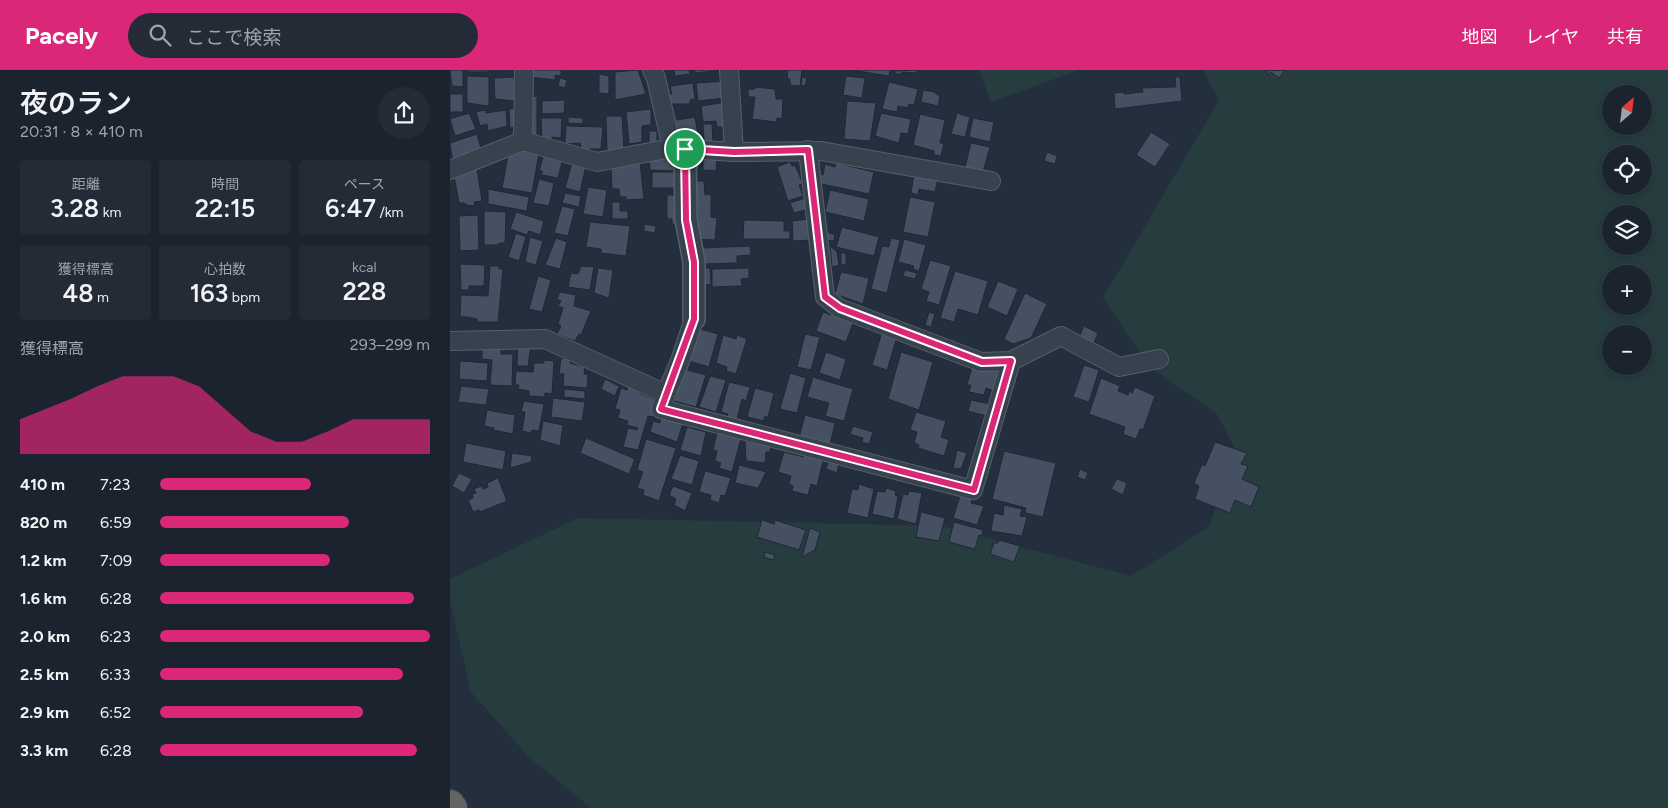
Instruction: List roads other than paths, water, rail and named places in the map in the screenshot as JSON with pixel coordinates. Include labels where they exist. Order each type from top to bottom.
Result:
[{"type":"street","points":[[523,141],[524,70]]},
{"type":"street","points":[[652,70],[678,148],[686,220],[694,262],[694,319],[661,409],[974,490],[1011,361]]},
{"type":"street","points":[[729,70],[734,152]]},
{"type":"street","points":[[450,170],[523,141],[597,162],[678,148],[734,152],[808,150],[991,181]]},
{"type":"street","points":[[808,150],[825,297],[840,308],[982,362],[1011,361],[1061,336],[1119,367],[1159,359]]},
{"type":"street","points":[[450,341],[545,339],[666,394]]}]
